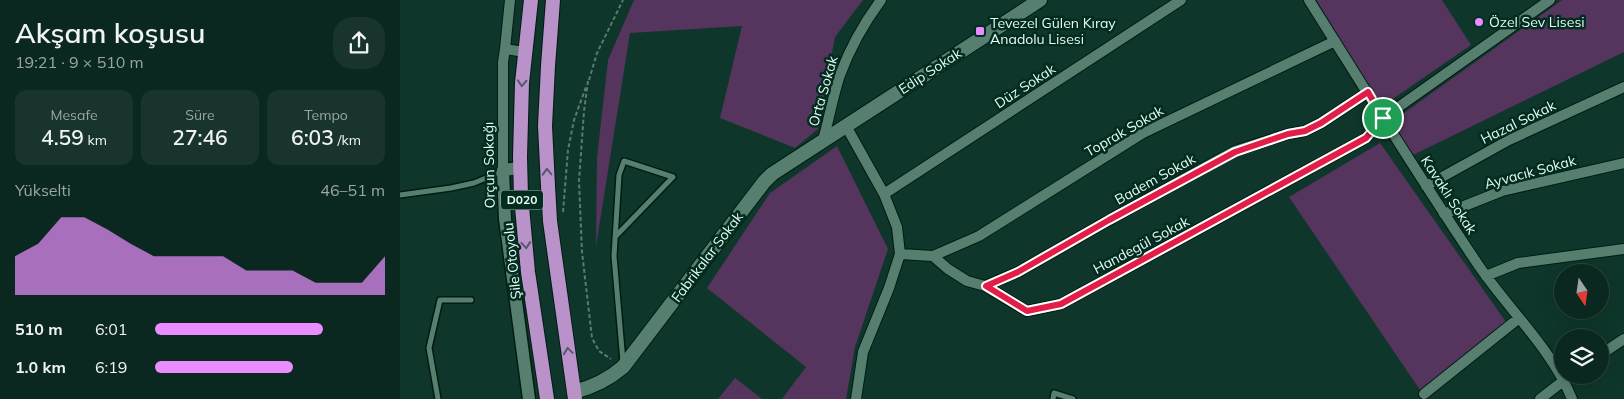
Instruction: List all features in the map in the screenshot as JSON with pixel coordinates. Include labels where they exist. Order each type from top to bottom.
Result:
[{"type":"highway","name":"Şile Otoyolu","points":[[531,0],[522,83],[520,168],[528,272],[547,399]]},
{"type":"highway","points":[[553,0],[545,126],[548,186],[550,221],[574,396]]},
{"type":"main road","name":"Edip Sokak","points":[[846,126],[1040,0]]},
{"type":"main road","name":"Fabrikalar Sokak","points":[[574,396],[610,378],[623,367],[764,182],[779,168],[846,126]]},
{"type":"street","name":"Orçun Sokağı","points":[[510,0],[503,62],[505,219],[529,399]]},
{"type":"street","name":"Orta Sokak","points":[[823,140],[840,76],[850,51],[859,33],[881,0]]},
{"type":"street","name":"Düz Sokak","points":[[884,194],[1181,0]]},
{"type":"street","name":"Kavaklı Sokak","points":[[1309,0],[1426,186],[1486,276],[1554,360]]},
{"type":"street","name":"Handegül Sokak","points":[[933,256],[948,269],[967,281],[986,286],[1027,311],[1061,304],[1366,138],[1383,118],[1550,0]]},
{"type":"street","name":"Toprak Sokak","points":[[933,256],[979,236],[1144,132],[1335,41]]},
{"type":"street","points":[[505,49],[525,52]]},
{"type":"street","name":"Hazal Sokak","points":[[1426,186],[1510,140],[1624,87]]},
{"type":"street","name":"Badem Sokak","points":[[986,286],[1018,272],[1235,152],[1288,134],[1305,131],[1321,123],[1368,92]]},
{"type":"street","points":[[846,126],[884,194],[897,227],[900,254],[889,288],[863,352],[856,399]]},
{"type":"street","name":"Ayvacık Sokak","points":[[1444,214],[1502,191],[1624,163]]},
{"type":"street","points":[[503,170],[520,168]]},
{"type":"street","points":[[1486,276],[1518,262],[1624,249]]},
{"type":"street","points":[[900,254],[933,256]]},
{"type":"street","points":[[1424,394],[1519,318]]},
{"type":"street","points":[[1609,349],[1624,338]]},
{"type":"street","points":[[1540,399],[1559,384]]},
{"type":"street","name":"Kavaklı Sokak","points":[[1569,384],[1572,399]]},
{"type":"lane","points":[[616,236],[673,177],[624,161],[619,175],[614,256],[623,367]]},
{"type":"lane","points":[[400,195],[474,183],[503,170]]},
{"type":"lane","points":[[438,399],[428,348],[440,300],[471,300]]},
{"type":"lane","points":[[1053,399],[1054,393],[1073,399]]},
{"type":"path","points":[[563,217],[568,150],[574,120],[597,53],[624,0]]},
{"type":"path","points":[[588,81],[579,181],[582,252],[592,338],[599,350],[623,367]]},
{"type":"shaded area","points":[[634,0],[863,0],[835,37],[818,129],[795,148],[720,118],[742,26],[630,33],[596,246],[597,158],[608,60]]},
{"type":"shaded area","points":[[1316,0],[1442,0],[1471,45],[1381,107]]},
{"type":"shaded area","points":[[1562,0],[1624,0],[1624,52],[1411,156],[1390,123]]},
{"type":"shaded area","points":[[1380,143],[1506,322],[1420,390],[1289,197]]},
{"type":"shaded area","points":[[837,146],[888,249],[855,347],[846,399],[782,399],[806,367],[707,288],[770,193]]},
{"type":"shaded area","points":[[735,378],[762,399],[718,399]]},
{"type":"place","name":"Özel Sev Lisesi","points":[[1479,22]]},
{"type":"place","name":"Tevezel Gülen Kıray Anadolu Lisesi","points":[[980,31]]},
{"type":"route","points":[[1368,92],[1383,118],[1366,138],[1061,304],[1027,311],[986,286],[1018,272],[1235,152],[1261,142],[1305,131],[1321,123],[1368,92]]}]
